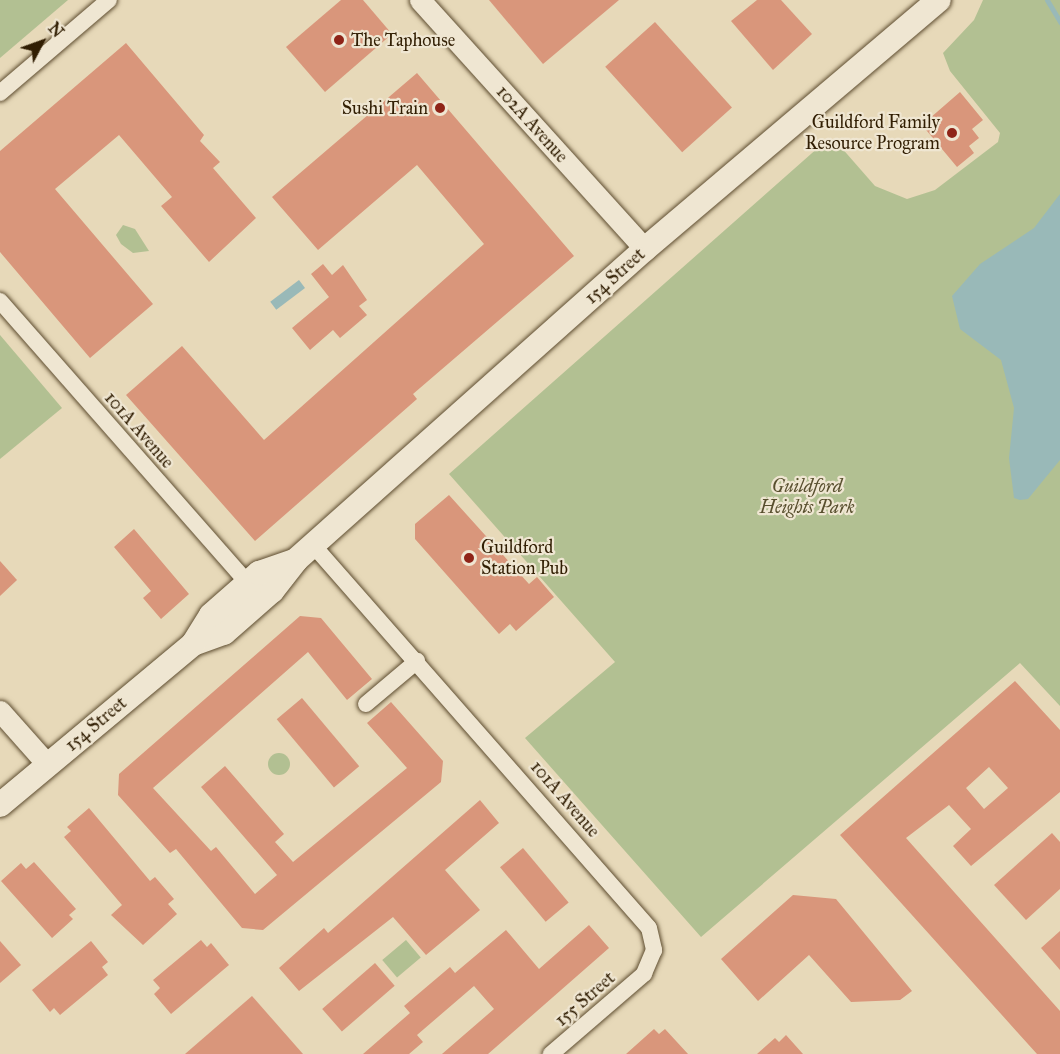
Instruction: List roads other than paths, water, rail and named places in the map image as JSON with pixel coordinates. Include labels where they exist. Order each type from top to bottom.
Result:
[{"type":"main road","name":"154 Street","points":[[193,644],[224,633],[272,591],[305,552],[645,249],[939,0]]},
{"type":"main road","name":"154 Street","points":[[0,805],[193,644],[211,615],[248,584],[305,552]]},
{"type":"street","points":[[0,93],[109,0]]},
{"type":"street","name":"102A Avenue","points":[[420,0],[645,249]]},
{"type":"street","name":"101A Avenue","points":[[0,301],[248,584]]},
{"type":"street","name":"101A Avenue","points":[[305,552],[417,661],[644,920],[654,941],[644,974]]},
{"type":"street","points":[[366,704],[417,661]]},
{"type":"street","points":[[0,711],[47,764]]},
{"type":"street","name":"155 Street","points":[[551,1054],[644,974]]},
{"type":"water","points":[[1060,194],[1060,460],[1028,499],[1020,500],[1014,498],[1009,458],[1014,408],[1001,360],[960,329],[952,296],[980,264],[1034,228]]},
{"type":"water","points":[[299,280],[305,288],[276,310],[270,302]]},
{"type":"waterway","points":[[1047,0],[1060,22]]},
{"type":"place","name":"The Taphouse","points":[[339,40]]},
{"type":"place","name":"Sushi Train","points":[[440,108]]},
{"type":"place","name":"Guildford Family Resource Program","points":[[952,133]]},
{"type":"place","name":"Guildford Station Pub","points":[[469,558]]},
{"type":"park label","name":"Guildford Heights Park","points":[[807,497]]}]
